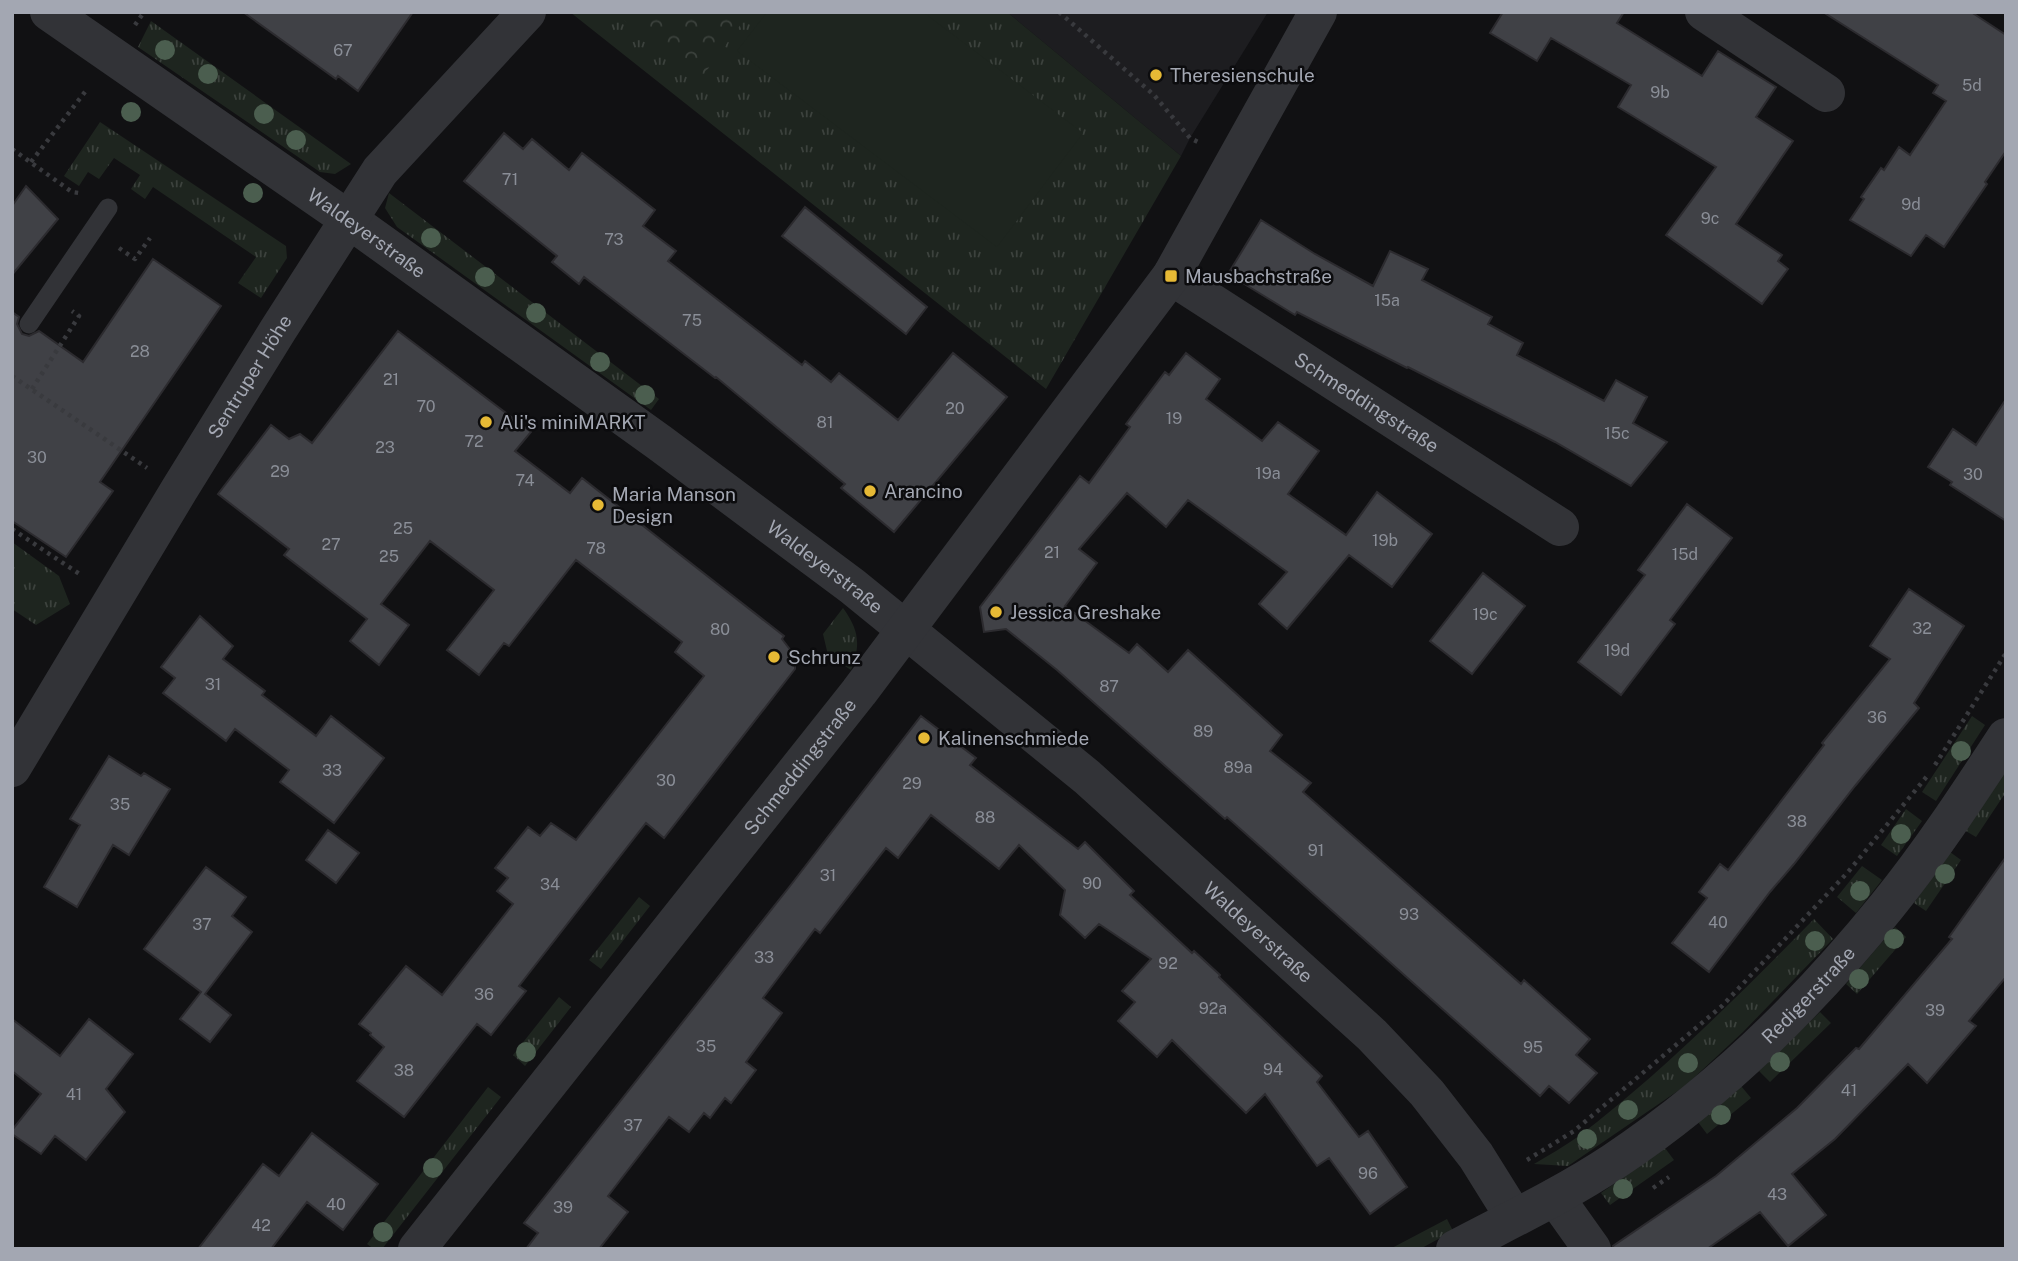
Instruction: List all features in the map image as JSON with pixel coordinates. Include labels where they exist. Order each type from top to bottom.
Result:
[{"type":"street","name":"Waldeyerstraße","points":[[49,12],[348,219],[660,443],[907,629],[1087,777],[1372,1035],[1427,1093],[1476,1156],[1514,1217]]},
{"type":"street","name":"Sentruper Höhe","points":[[12,768],[179,490],[380,171],[527,12]]},
{"type":"street","name":"Schmeddingstraße","points":[[417,1249],[907,629],[1171,276],[1318,12]]},
{"type":"street","points":[[1704,12],[1826,93]]},
{"type":"street","name":"Schmeddingstraße","points":[[1171,276],[1560,527]]},
{"type":"street","name":"Redigerstraße","points":[[1455,1249],[1555,1197],[1611,1163],[1659,1130],[1768,1038],[1820,985],[1888,906],[1955,816],[2006,737]]},
{"type":"street","points":[[1555,1197],[1592,1249]]},
{"type":"lane","points":[[29,324],[108,208]]},
{"type":"path","points":[[1059,12],[1154,95],[1190,138],[1236,160]]},
{"type":"path","points":[[12,149],[72,192],[82,194]]},
{"type":"path","points":[[12,376],[179,490]]},
{"type":"path","points":[[12,528],[115,598]]},
{"type":"path","points":[[1493,1181],[1574,1131],[1722,1006],[1848,872],[1928,775],[2006,653]]},
{"type":"shaded area","name":"Theresienschule","points":[[1007,12],[1268,12],[1181,156]]},
{"type":"green space","points":[[570,12],[1007,12],[1181,156],[1046,389]]},
{"type":"green space","points":[[614,12],[750,12],[699,81]]},
{"type":"green space","points":[[767,12],[923,12],[1083,133],[997,247],[737,51]]},
{"type":"green space","points":[[151,21],[351,164],[335,174],[320,172],[138,47]]},
{"type":"green space","points":[[100,122],[286,246],[287,258],[261,298],[238,283],[256,257],[153,187],[145,199],[131,189],[140,175],[114,158],[99,179],[88,172],[79,186],[64,176]]},
{"type":"green space","points":[[389,193],[659,399],[651,410],[397,227],[385,208]]},
{"type":"green space","points":[[12,542],[59,576],[70,604],[36,625],[12,609]]},
{"type":"green space","points":[[843,608],[857,638],[851,670],[828,655],[823,634]]},
{"type":"green space","points":[[1972,716],[1985,725],[1936,801],[1922,792]]},
{"type":"green space","points":[[2006,766],[2006,792],[1976,837],[1964,830]]},
{"type":"green space","points":[[1906,809],[1922,821],[1897,856],[1881,845]]},
{"type":"green space","points":[[1950,852],[1961,860],[1926,911],[1914,903]]},
{"type":"green space","points":[[1862,866],[1882,880],[1856,913],[1837,897]]},
{"type":"green space","points":[[639,897],[650,906],[601,969],[589,960]]},
{"type":"green space","points":[[1814,919],[1833,939],[1743,1032],[1685,1086],[1568,1166],[1534,1164],[1579,1136],[1671,1059]]},
{"type":"green space","points":[[1895,927],[1906,937],[1857,994],[1846,984]]},
{"type":"green space","points":[[559,997],[571,1007],[525,1066],[513,1055]]},
{"type":"green space","points":[[1820,1012],[1831,1023],[1770,1082],[1759,1071]]},
{"type":"green space","points":[[1741,1086],[1751,1098],[1707,1134],[1698,1122]]},
{"type":"green space","points":[[488,1087],[501,1097],[382,1249],[374,1249],[367,1244]]},
{"type":"green space","points":[[1665,1148],[1674,1160],[1610,1205],[1601,1193]]},
{"type":"green space","points":[[1447,1219],[1453,1231],[1420,1249],[1390,1249]]},
{"type":"building","points":[[243,12],[413,12],[358,91],[338,76],[336,79]]},
{"type":"building","points":[[1503,12],[1624,12],[1617,23],[1702,76],[1718,51],[1776,87],[1756,117],[1793,141],[1736,224],[1782,255],[1778,261],[1788,269],[1762,304],[1666,235],[1716,167],[1618,107],[1631,85],[1551,38],[1537,61],[1490,33]]},
{"type":"building","points":[[1823,12],[1971,12],[2006,35],[2006,151],[1944,247],[1926,235],[1911,256],[1850,220],[1864,199],[1861,197],[1881,168],[1884,170],[1899,147],[1910,155],[1946,101],[1933,93],[1938,85]]},
{"type":"building","points":[[504,133],[523,149],[532,139],[569,170],[582,153],[655,210],[643,226],[676,251],[668,261],[802,365],[805,361],[831,382],[839,373],[898,420],[953,353],[1007,397],[894,532],[841,488],[845,484],[716,377],[584,277],[579,284],[552,262],[557,256],[464,181]]},
{"type":"building","points":[[26,186],[58,219],[12,275],[12,206]]},
{"type":"building","points":[[805,207],[927,307],[906,334],[782,236]]},
{"type":"building","points":[[1261,220],[1373,286],[1390,251],[1428,269],[1422,280],[1492,317],[1488,324],[1523,343],[1517,355],[1604,401],[1616,380],[1647,397],[1633,423],[1667,442],[1631,486],[1555,442],[1408,367],[1297,312],[1295,315],[1228,274]]},
{"type":"building","points":[[153,259],[221,306],[100,482],[113,491],[66,557],[12,521],[12,312],[19,317],[17,324],[22,334],[29,336],[39,331],[83,362]]},
{"type":"building","points":[[398,331],[531,432],[515,451],[570,493],[582,478],[784,636],[782,639],[795,656],[795,669],[664,838],[646,823],[519,986],[526,991],[491,1035],[477,1024],[404,1117],[357,1081],[384,1047],[359,1024],[406,966],[442,995],[513,904],[497,891],[508,878],[495,868],[528,827],[540,836],[551,823],[576,840],[704,676],[675,652],[682,642],[576,560],[509,646],[504,643],[479,675],[447,650],[494,590],[430,541],[381,604],[409,625],[379,665],[350,641],[367,619],[284,555],[289,549],[218,494],[271,425],[289,439],[300,434],[312,443]]},
{"type":"building","points":[[1186,353],[1220,379],[1206,399],[1262,441],[1278,422],[1319,451],[1288,494],[1346,535],[1377,492],[1432,534],[1392,587],[1349,555],[1287,629],[1259,604],[1287,572],[1188,500],[1166,527],[1127,493],[1079,549],[1097,563],[1065,606],[1129,653],[1137,644],[1168,672],[1188,650],[1282,735],[1270,751],[1311,783],[1303,792],[1521,984],[1524,980],[1590,1039],[1576,1055],[1597,1073],[1569,1103],[1549,1086],[1540,1096],[1227,817],[1225,819],[1057,670],[1006,629],[984,632],[980,607],[1080,476],[1089,483],[1130,427],[1126,424],[1165,372],[1169,375]]},
{"type":"building","points":[[2006,399],[2006,521],[1950,485],[1952,482],[1928,467],[1953,429],[1976,445]]},
{"type":"building","points":[[1687,504],[1732,538],[1670,620],[1675,624],[1621,695],[1578,662],[1645,575],[1638,570]]},
{"type":"building","points":[[1483,573],[1525,606],[1472,674],[1430,641]]},
{"type":"building","points":[[1909,589],[1964,626],[1914,703],[1919,708],[1709,972],[1672,943],[1707,898],[1699,892],[1720,864],[1728,870],[1824,745],[1822,743],[1890,659],[1870,646]]},
{"type":"building","points":[[200,616],[233,646],[223,659],[265,691],[262,695],[316,736],[331,716],[384,758],[334,823],[280,782],[289,770],[235,729],[226,741],[163,693],[175,678],[161,667]]},
{"type":"building","points":[[921,716],[976,758],[970,765],[1078,849],[1085,842],[1134,891],[1130,895],[1192,953],[1194,951],[1220,975],[1219,977],[1322,1076],[1317,1082],[1359,1137],[1368,1131],[1407,1187],[1370,1214],[1329,1158],[1317,1166],[1265,1094],[1246,1113],[1172,1040],[1157,1057],[1118,1021],[1135,1002],[1122,991],[1151,959],[1099,924],[1085,938],[1060,915],[1065,890],[1019,845],[999,869],[931,815],[898,858],[886,848],[820,933],[815,929],[763,998],[782,1013],[746,1062],[756,1070],[731,1103],[725,1098],[710,1118],[704,1113],[689,1132],[669,1117],[608,1196],[628,1212],[599,1249],[526,1249],[538,1233],[524,1223]]},
{"type":"building","points":[[109,756],[141,776],[144,773],[170,789],[129,855],[113,845],[77,907],[44,887],[80,825],[70,819]]},
{"type":"building","points":[[328,830],[359,853],[336,883],[306,860]]},
{"type":"building","points":[[2006,857],[2006,977],[1969,1021],[1976,1026],[1927,1083],[1908,1064],[1835,1139],[1792,1174],[1826,1215],[1788,1246],[1760,1212],[1707,1249],[1614,1249],[1613,1246],[1716,1176],[1797,1108],[1856,1048],[1859,1049],[1952,939],[1949,937]]},
{"type":"building","points":[[206,867],[246,897],[232,916],[252,932],[205,994],[231,1015],[210,1042],[180,1019],[201,992],[144,949]]},
{"type":"building","points":[[12,1019],[60,1056],[89,1019],[133,1054],[106,1089],[125,1112],[86,1160],[55,1136],[41,1154],[12,1134],[12,1130],[41,1094],[12,1071]]},
{"type":"building","points":[[312,1133],[378,1184],[343,1230],[307,1202],[271,1249],[198,1249],[263,1164],[279,1176]]},
{"type":"place","name":"Theresienschule","points":[[1156,75]]},
{"type":"place","name":"Mausbachstraße","points":[[1171,276]]},
{"type":"place","name":"Ali's miniMARKT","points":[[486,422]]},
{"type":"place","name":"Arancino","points":[[870,491]]},
{"type":"place","name":"Maria Manson Design","points":[[598,505]]},
{"type":"place","name":"Jessica Greshake","points":[[996,612]]},
{"type":"place","name":"Schrunz","points":[[774,657]]},
{"type":"place","name":"Kalinenschmiede","points":[[924,738]]}]
